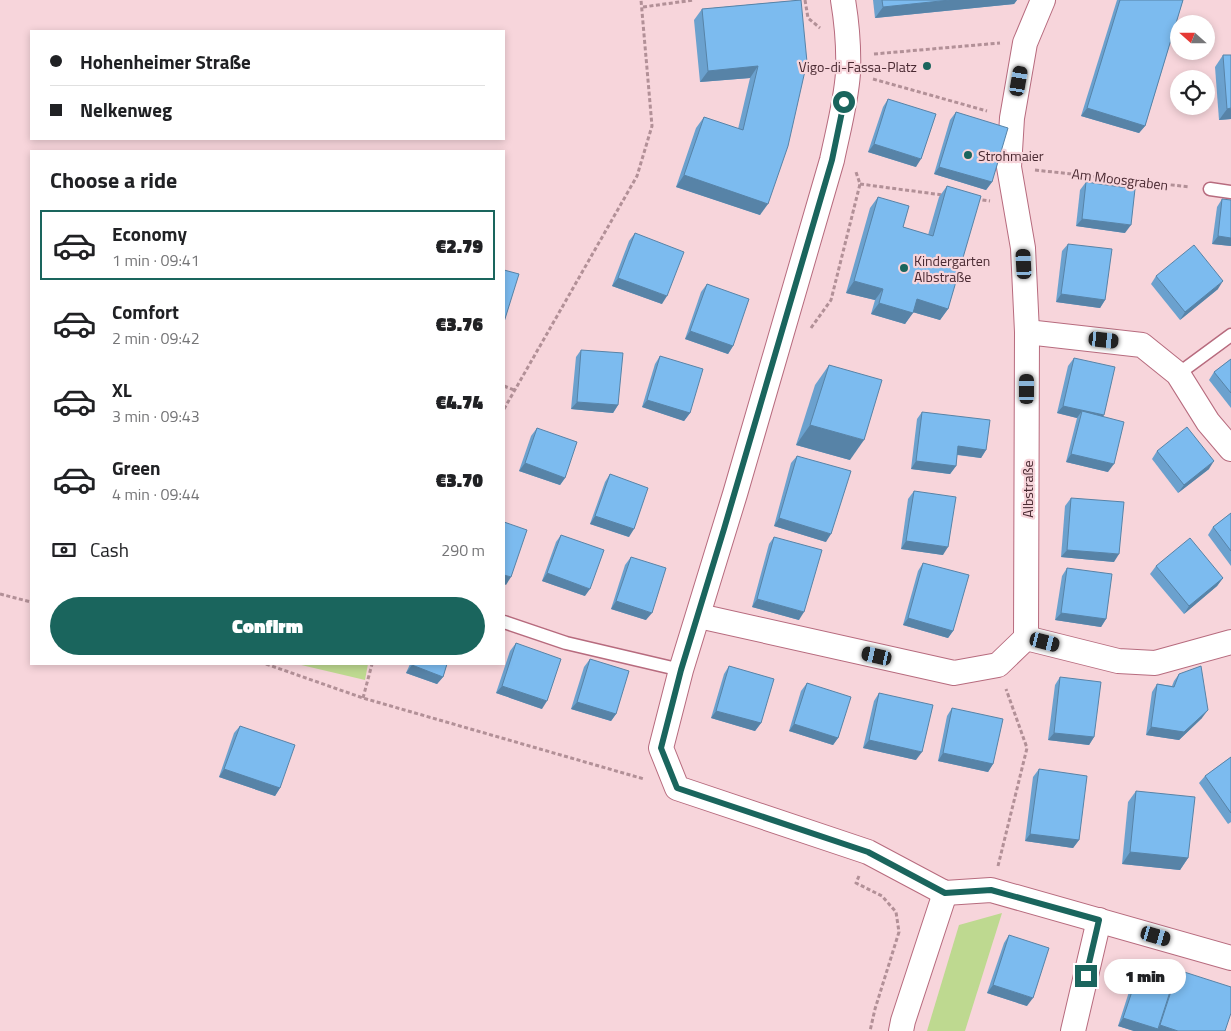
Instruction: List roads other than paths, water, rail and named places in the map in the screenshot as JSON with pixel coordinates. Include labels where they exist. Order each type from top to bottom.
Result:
[{"type":"street","points":[[843,0],[848,49],[848,74],[842,116],[832,160],[681,670],[661,748],[677,788],[868,852],[945,893],[991,890],[1231,958]]},
{"type":"street","name":"Albstraße","points":[[1026,638],[1027,332],[1023,248],[1009,167],[1012,118],[1025,43],[1043,0]]},
{"type":"street","points":[[1027,332],[1142,345],[1178,374],[1208,422],[1231,449]]},
{"type":"street","points":[[698,616],[954,673],[998,665],[1026,638],[1118,661],[1155,663],[1231,642]]},
{"type":"street","points":[[900,1031],[945,893]]},
{"type":"street","points":[[1073,1031],[1099,920]]},
{"type":"lane","points":[[1210,190],[1231,192]]},
{"type":"lane","points":[[1178,374],[1231,335]]},
{"type":"lane","points":[[505,622],[566,643],[681,670]]},
{"type":"place","name":"Vigo-di-Fassa-Platz","points":[[927,66]]},
{"type":"place","name":"Strohmaier","points":[[968,155]]},
{"type":"place","name":"Kindergarten Albstraße","points":[[904,268]]}]
